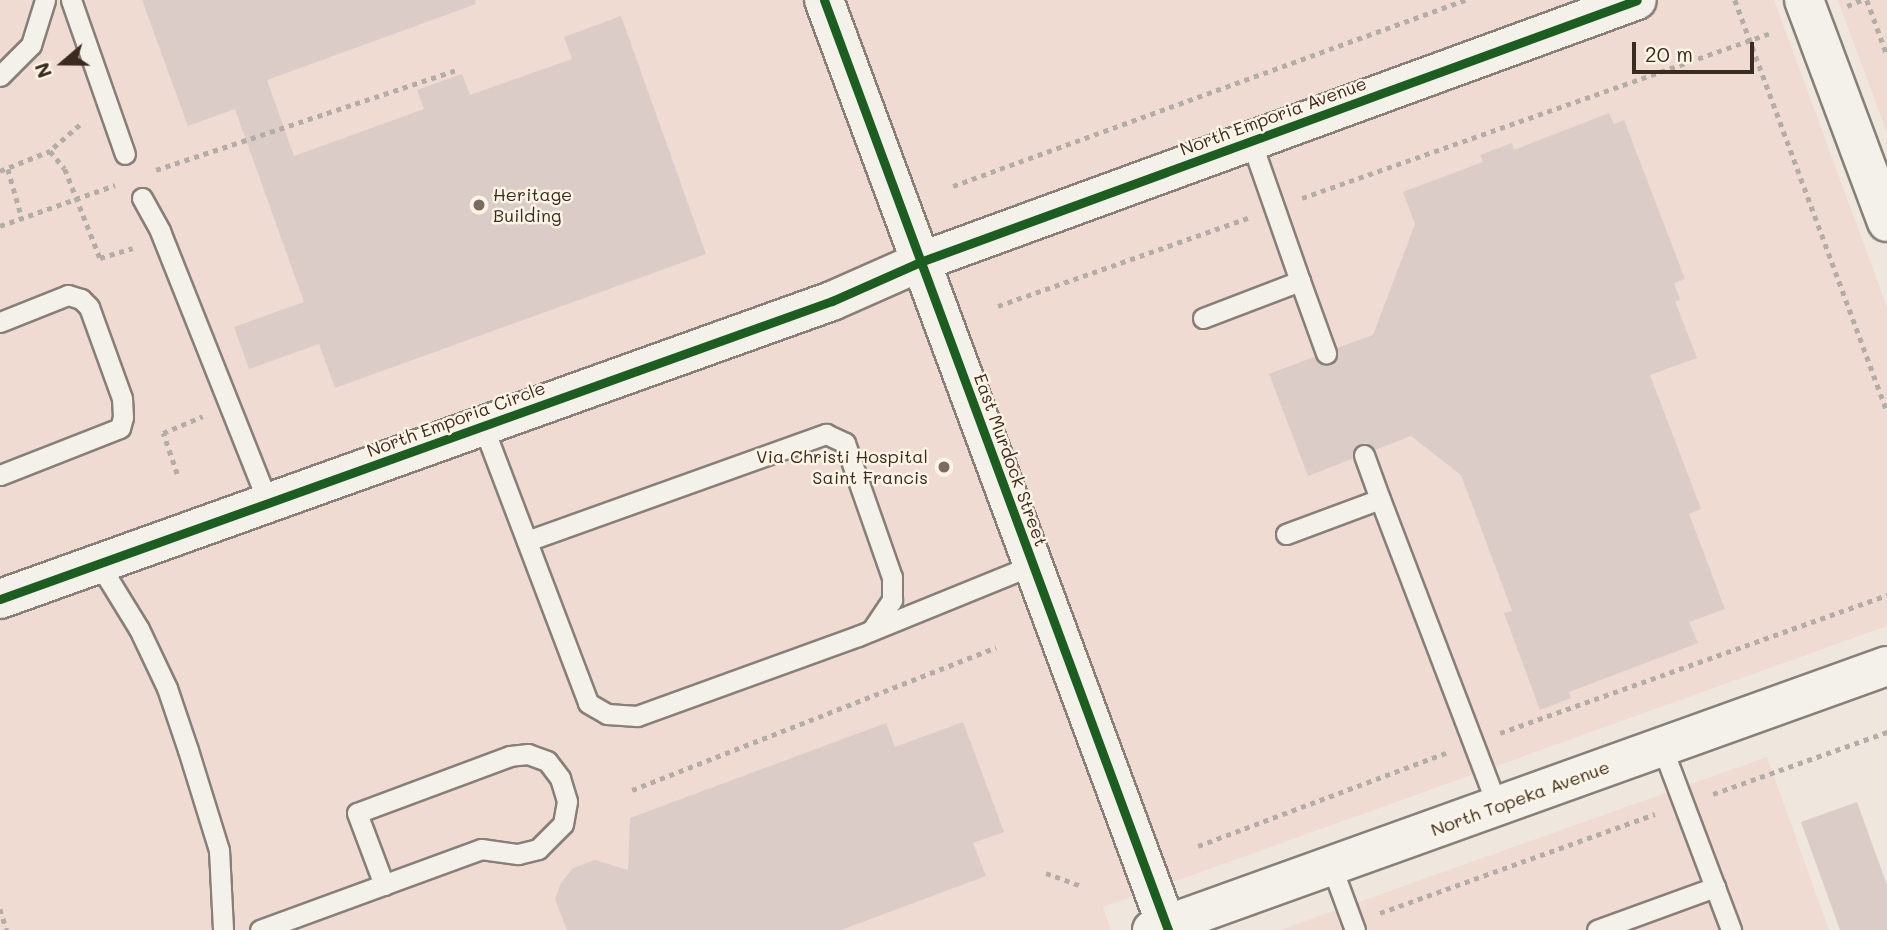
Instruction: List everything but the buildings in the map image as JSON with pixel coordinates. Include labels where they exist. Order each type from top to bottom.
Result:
[{"type":"street","name":"East Murdock Street","points":[[824,0],[1033,565],[1162,928]]},
{"type":"street","name":"North Emporia Avenue","points":[[920,262],[1636,0]]},
{"type":"street","points":[[1807,9],[1887,222]]},
{"type":"street","name":"North Emporia Circle","points":[[0,598],[832,301],[920,262]]},
{"type":"street","name":"North Topeka Avenue","points":[[1162,928],[1887,666]]},
{"type":"lane","points":[[0,76],[31,45],[45,0]]},
{"type":"lane","points":[[71,0],[125,154]]},
{"type":"lane","points":[[1251,141],[1326,352]]},
{"type":"lane","points":[[142,198],[160,231],[268,503]]},
{"type":"lane","points":[[1203,318],[1300,281]]},
{"type":"lane","points":[[0,322],[68,295],[81,299],[89,307],[99,333],[122,398],[123,417],[120,428],[0,475]]},
{"type":"lane","points":[[483,426],[587,703],[607,714],[637,716],[872,630],[1033,565]]},
{"type":"lane","points":[[527,541],[826,434],[845,443],[892,577],[892,600],[872,630]]},
{"type":"lane","points":[[1364,455],[1497,806]]},
{"type":"lane","points":[[1286,534],[1380,499]]},
{"type":"lane","points":[[99,564],[139,629],[167,688],[219,850],[223,930]]},
{"type":"lane","points":[[1662,747],[1731,930]]},
{"type":"lane","points":[[260,930],[384,885],[481,849],[518,854],[538,849],[563,824],[567,801],[560,778],[547,761],[528,754],[510,756],[357,813],[384,885]]},
{"type":"lane","points":[[1331,865],[1354,926]]},
{"type":"lane","points":[[1597,930],[1715,887]]},
{"type":"path","points":[[953,187],[1465,0]]},
{"type":"path","points":[[1735,0],[1887,412]]},
{"type":"path","points":[[998,306],[1749,40],[1807,9],[1865,0],[1887,55]]},
{"type":"path","points":[[154,171],[457,70]]},
{"type":"path","points":[[0,171],[50,151],[80,125]]},
{"type":"path","points":[[50,151],[65,169],[100,258],[133,248]]},
{"type":"path","points":[[8,169],[22,218]]},
{"type":"path","points":[[0,226],[128,180]]},
{"type":"path","points":[[177,474],[163,433],[205,415]]},
{"type":"path","points":[[1198,846],[1473,742],[1887,594]]},
{"type":"path","points":[[632,790],[996,647]]},
{"type":"path","points":[[1354,926],[1887,732]]},
{"type":"path","points":[[1046,873],[1082,886]]},
{"type":"path","points":[[0,909],[8,930]]},
{"type":"shaded area","name":"Via Christi Hospital Saint Francis","points":[[0,0],[1774,0],[1887,307],[1887,626],[1103,907],[1111,930],[0,930]]},
{"type":"shaded area","points":[[1887,0],[1887,133],[1838,1]]},
{"type":"shaded area","points":[[1767,757],[1829,930],[1280,930]]},
{"type":"cycle path","points":[[824,0],[1168,930]]},
{"type":"cycle path","points":[[0,599],[832,301],[920,262],[1637,0]]},
{"type":"place","name":"Heritage Building","points":[[479,205]]},
{"type":"place","name":"Via Christi Hospital Saint Francis","points":[[944,467]]}]
